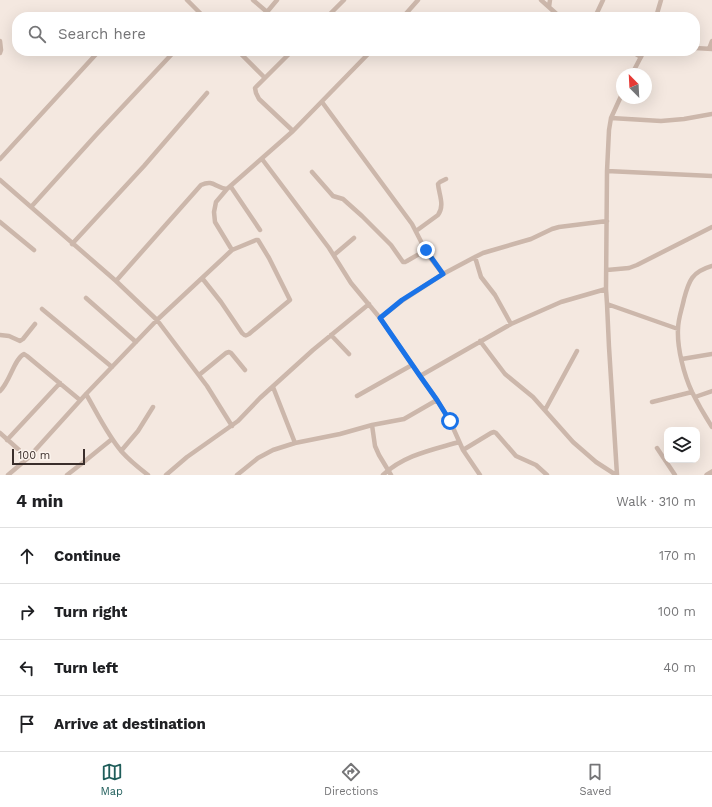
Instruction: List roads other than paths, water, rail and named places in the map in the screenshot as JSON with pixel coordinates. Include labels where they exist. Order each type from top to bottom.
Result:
[{"type":"street","points":[[187,0],[199,12]]},
{"type":"street","points":[[253,0],[265,12]]},
{"type":"street","points":[[270,12],[277,0]]},
{"type":"street","points":[[332,12],[344,0]]},
{"type":"street","points":[[407,12],[418,0]]},
{"type":"street","points":[[541,0],[554,12]]},
{"type":"street","points":[[548,7],[550,0]]},
{"type":"street","points":[[597,12],[603,0]]},
{"type":"street","points":[[657,12],[661,0]]},
{"type":"street","points":[[0,41],[0,52]]},
{"type":"street","points":[[700,48],[710,49],[712,41]]},
{"type":"street","points":[[0,159],[94,56]]},
{"type":"street","points":[[30,207],[170,56]]},
{"type":"street","points":[[245,56],[265,78]]},
{"type":"street","points":[[287,56],[255,88],[259,99],[293,131]]},
{"type":"street","points":[[232,250],[215,222],[214,212],[216,202],[229,188],[293,131],[366,56]]},
{"type":"street","points":[[635,68],[641,57]]},
{"type":"street","points":[[72,244],[144,166],[207,93]]},
{"type":"street","points":[[322,102],[416,231],[426,250],[443,274]]},
{"type":"street","points":[[616,475],[606,289],[607,171],[609,130],[611,118],[617,104]]},
{"type":"street","points":[[611,118],[661,122],[712,114]]},
{"type":"street","points":[[262,159],[319,234],[351,283],[380,318],[437,400],[450,421],[463,450],[480,475]]},
{"type":"street","points":[[607,171],[712,176]]},
{"type":"street","points":[[312,172],[333,196],[343,199],[391,245],[402,262],[407,261],[426,250]]},
{"type":"street","points":[[416,231],[438,215],[441,211],[442,203],[438,184],[446,179]]},
{"type":"street","points":[[0,180],[116,281],[157,320],[207,386],[232,426]]},
{"type":"street","points":[[116,281],[201,185],[207,182],[220,188],[229,188]]},
{"type":"street","points":[[229,188],[260,230]]},
{"type":"street","points":[[380,318],[402,300],[443,274],[488,251],[531,239],[559,227],[607,221]]},
{"type":"street","points":[[0,222],[34,250]]},
{"type":"street","points":[[607,270],[637,266],[712,227]]},
{"type":"street","points":[[334,255],[354,238]]},
{"type":"street","points":[[8,475],[28,458],[80,400],[157,320],[202,278],[232,250],[258,240],[290,300],[247,336],[242,333],[221,302],[202,278]]},
{"type":"street","points":[[475,257],[481,277],[498,300],[511,324]]},
{"type":"street","points":[[712,266],[697,272],[691,279],[678,329],[678,343],[685,374],[693,395],[712,427]]},
{"type":"street","points":[[420,376],[511,324],[544,308],[606,289]]},
{"type":"street","points":[[86,298],[136,342]]},
{"type":"street","points":[[166,475],[187,457],[238,421],[260,398],[331,335],[369,304]]},
{"type":"street","points":[[607,304],[678,329]]},
{"type":"street","points":[[42,309],[112,367]]},
{"type":"street","points":[[0,335],[9,336],[20,341],[35,324]]},
{"type":"street","points":[[331,335],[349,354]]},
{"type":"street","points":[[480,341],[505,374],[533,398],[573,442],[596,462],[616,475]]},
{"type":"street","points":[[545,410],[577,351]]},
{"type":"street","points":[[199,375],[226,352],[231,352],[245,370]]},
{"type":"street","points":[[0,391],[8,381],[18,359],[24,354],[80,400]]},
{"type":"street","points":[[682,359],[712,354]]},
{"type":"street","points":[[357,396],[412,365]]},
{"type":"street","points":[[7,440],[60,383]]},
{"type":"street","points":[[273,387],[295,443]]},
{"type":"street","points":[[652,402],[712,391]]},
{"type":"street","points":[[86,394],[121,451],[148,475]]},
{"type":"street","points":[[237,475],[258,458],[273,450],[295,443],[404,419],[437,400]]},
{"type":"street","points":[[121,451],[138,431],[153,407]]},
{"type":"street","points":[[372,425],[375,446],[391,475]]},
{"type":"street","points":[[463,450],[494,432],[516,456],[536,465],[547,475]]},
{"type":"street","points":[[0,433],[28,458]]},
{"type":"street","points":[[67,475],[112,438]]},
{"type":"street","points":[[383,475],[393,466],[411,456],[459,442]]},
{"type":"street","points":[[657,448],[675,475]]},
{"type":"street","points":[[707,475],[712,472]]}]
